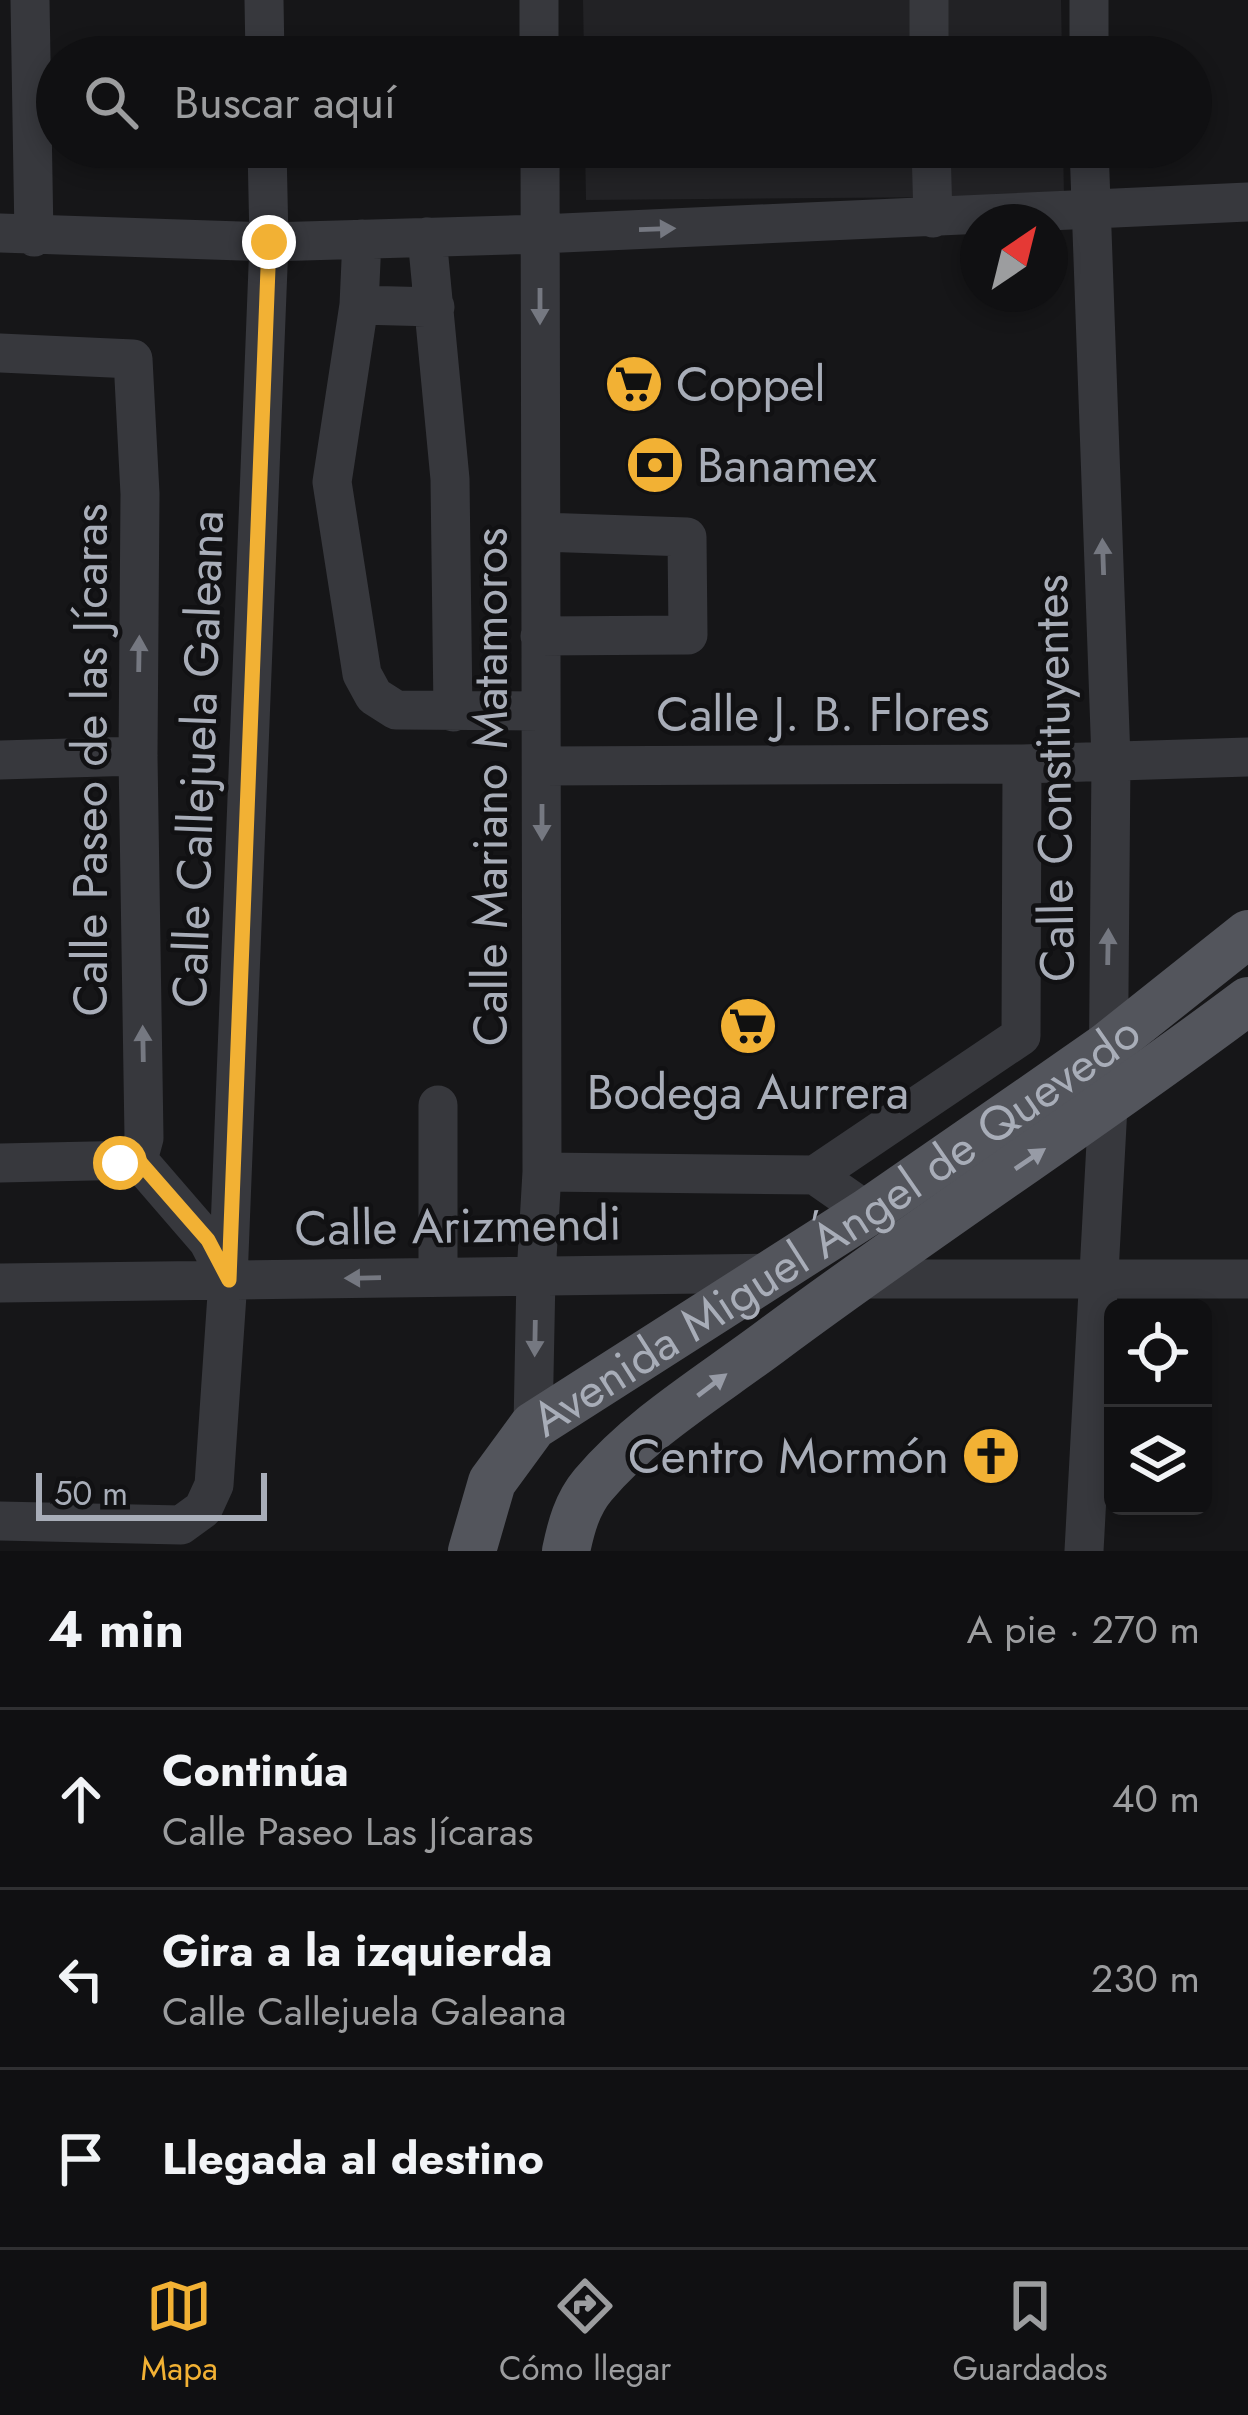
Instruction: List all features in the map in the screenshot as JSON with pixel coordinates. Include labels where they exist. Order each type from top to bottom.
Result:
[{"type":"main road","name":"Avenida Miguel Ángel de Quevedo","points":[[472,1551],[492,1482],[533,1426],[774,1273],[1027,1102],[1106,1047],[1248,934]]},
{"type":"main road","name":"Avenida Miguel Ángel de Quevedo","points":[[566,1551],[572,1520],[591,1487],[636,1442],[854,1279],[1108,1106],[1248,1000]]},
{"type":"street","points":[[30,0],[36,43]]},
{"type":"street","points":[[264,0],[265,36]]},
{"type":"street","points":[[538,0],[539,36]]},
{"type":"street","points":[[929,0],[929,36]]},
{"type":"street","points":[[1089,36],[1090,0]]},
{"type":"street","points":[[36,149],[17,235],[269,242],[1248,202]]},
{"type":"street","name":"Calle Callejuela Galeana","points":[[0,1521],[181,1525],[203,1509],[214,1485],[229,1280],[269,242],[267,168]]},
{"type":"street","name":"Calle Mariano Matamoros","points":[[533,1426],[542,1172],[539,168]]},
{"type":"street","points":[[932,168],[933,218]]},
{"type":"street","name":"Calle Constituyentes","points":[[1084,1551],[1108,1106],[1111,760],[1089,168]]},
{"type":"street","points":[[427,237],[450,478],[453,712]]},
{"type":"street","points":[[362,239],[359,305],[332,482],[362,674],[374,696],[396,710],[540,711]]},
{"type":"street","points":[[359,305],[435,307]]},
{"type":"street","name":"Calle Paseo de las Jícaras","points":[[0,353],[133,359],[140,494],[138,756],[145,1138],[138,1160]]},
{"type":"street","points":[[540,635],[688,635],[687,537],[541,532]]},
{"type":"street","points":[[0,760],[138,756]]},
{"type":"street","name":"Calle J. B. Flores","points":[[542,766],[1022,764],[1248,757]]},
{"type":"street","points":[[1022,764],[1021,1036],[1027,1102]]},
{"type":"street","points":[[815,1175],[1021,1036]]},
{"type":"street","points":[[438,1105],[438,1276]]},
{"type":"street","points":[[0,1163],[138,1160],[208,1240],[229,1280]]},
{"type":"street","points":[[542,1172],[815,1175],[868,1211]]},
{"type":"street","name":"Calle Arizmendi","points":[[0,1283],[774,1273]]},
{"type":"street","points":[[854,1279],[1248,1279]]},
{"type":"shaded area","points":[[583,0],[1061,0],[1062,36],[584,36]]},
{"type":"shaded area","points":[[585,168],[1063,168],[1064,196],[586,200]]},
{"type":"place","name":"Coppel","points":[[634,384]]},
{"type":"place","name":"Banamex","points":[[655,465]]},
{"type":"place","name":"Bodega Aurrera","points":[[748,1026]]},
{"type":"place","name":"Centro Mormón","points":[[991,1456]]},
{"type":"route","points":[[120,1163],[138,1160],[208,1240],[229,1280],[269,242]]}]
